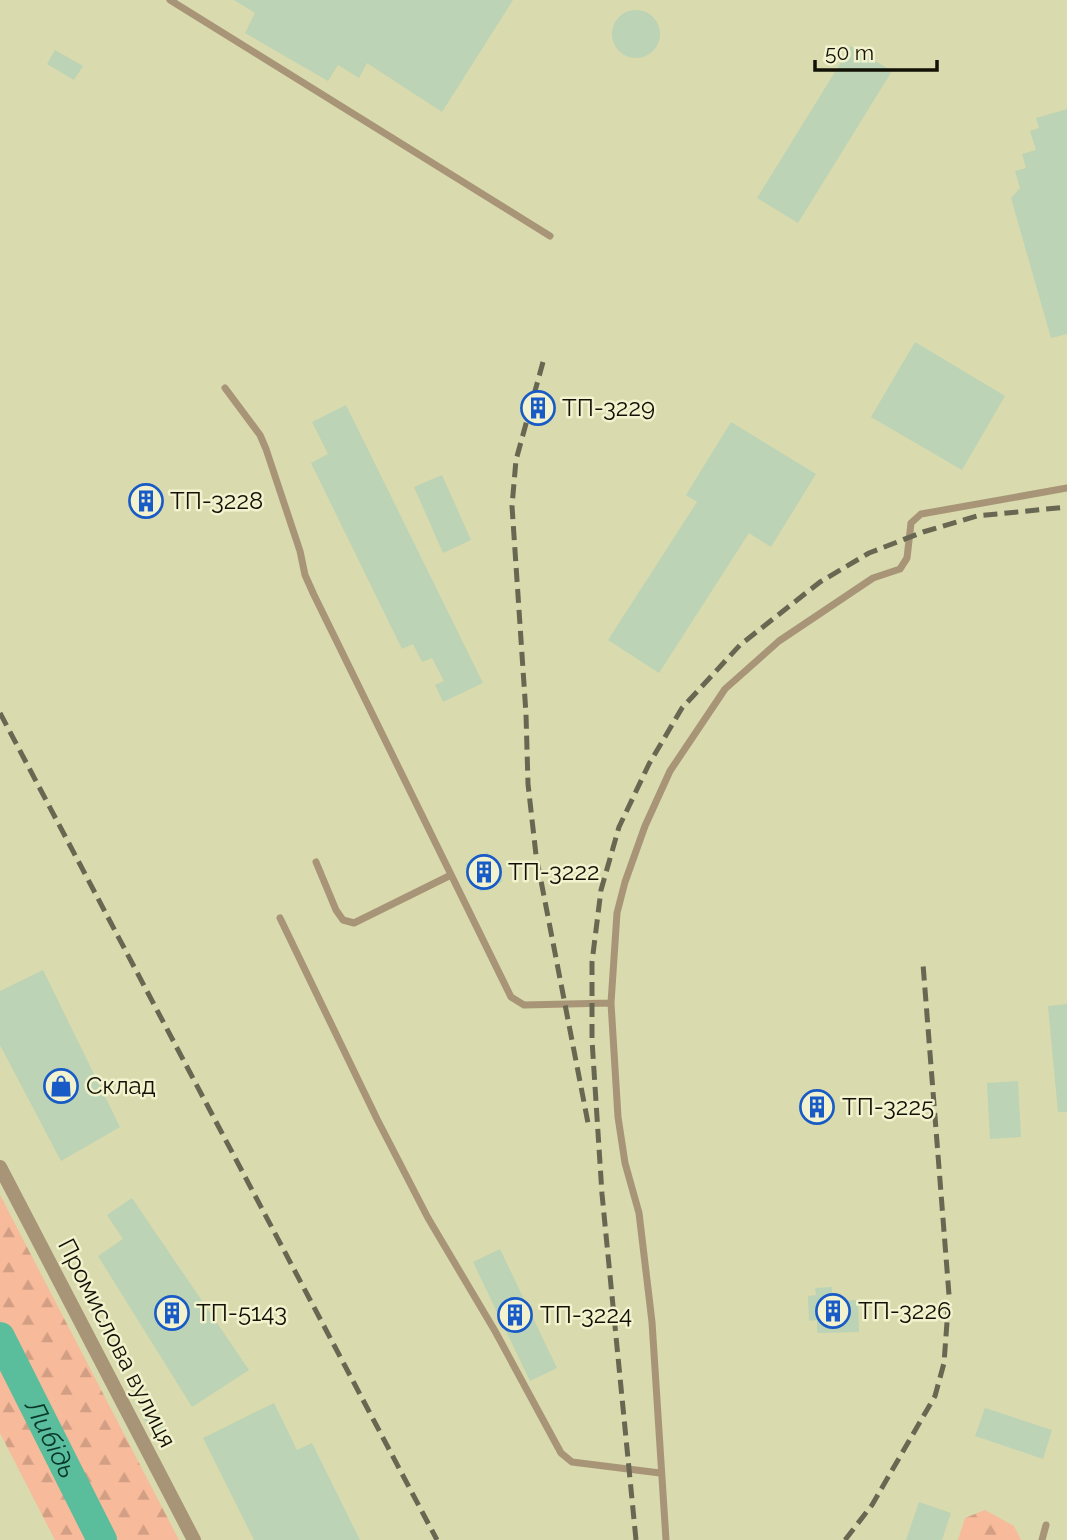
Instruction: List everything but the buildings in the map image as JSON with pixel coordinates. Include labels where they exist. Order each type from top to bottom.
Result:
[{"type":"street","name":"Промислова вулиця","points":[[0,1167],[194,1540]]},
{"type":"lane","points":[[170,0],[550,236]]},
{"type":"lane","points":[[225,388],[260,435],[300,551],[305,575],[511,997],[524,1005],[611,1003]]},
{"type":"lane","points":[[666,1540],[652,1322],[639,1213],[625,1163],[618,1117],[611,1003],[617,913],[625,882],[670,771],[725,689],[779,641],[873,578],[900,569],[907,558],[911,523],[921,514],[1067,488]]},
{"type":"lane","points":[[316,862],[336,910],[343,920],[354,923],[451,876]]},
{"type":"lane","points":[[280,918],[370,1106],[428,1218],[495,1331],[561,1453],[572,1462],[660,1473]]},
{"type":"lane","points":[[1042,1540],[1046,1525]]},
{"type":"shaded area","points":[[0,0],[1067,0],[1067,1540],[0,1540]]},
{"type":"green space","points":[[0,1195],[179,1540],[55,1540],[0,1433]]},
{"type":"green space","points":[[985,1510],[1014,1526],[1021,1540],[958,1540],[965,1518]]},
{"type":"waterway","name":"Либідь","points":[[0,1337],[102,1540]]},
{"type":"railway","points":[[543,362],[516,460],[512,506],[528,784],[536,855],[589,1128]]},
{"type":"railway","points":[[636,1540],[602,1194],[592,1040],[592,962],[601,890],[619,827],[649,764],[682,708],[740,645],[820,582],[869,553],[923,532],[977,516],[1067,507]]},
{"type":"railway","points":[[0,713],[437,1540]]},
{"type":"railway","points":[[845,1540],[872,1505],[935,1396],[944,1363],[949,1295],[923,964]]},
{"type":"place","name":"ТП-3229","points":[[538,408]]},
{"type":"place","name":"ТП-3228","points":[[146,501]]},
{"type":"place","name":"ТП-3222","points":[[484,872]]},
{"type":"place","name":"Склад","points":[[61,1086]]},
{"type":"place","name":"ТП-3225","points":[[817,1107]]},
{"type":"place","name":"ТП-3226","points":[[833,1311]]},
{"type":"place","name":"ТП-5143","points":[[172,1313]]},
{"type":"place","name":"ТП-3224","points":[[515,1315]]}]
